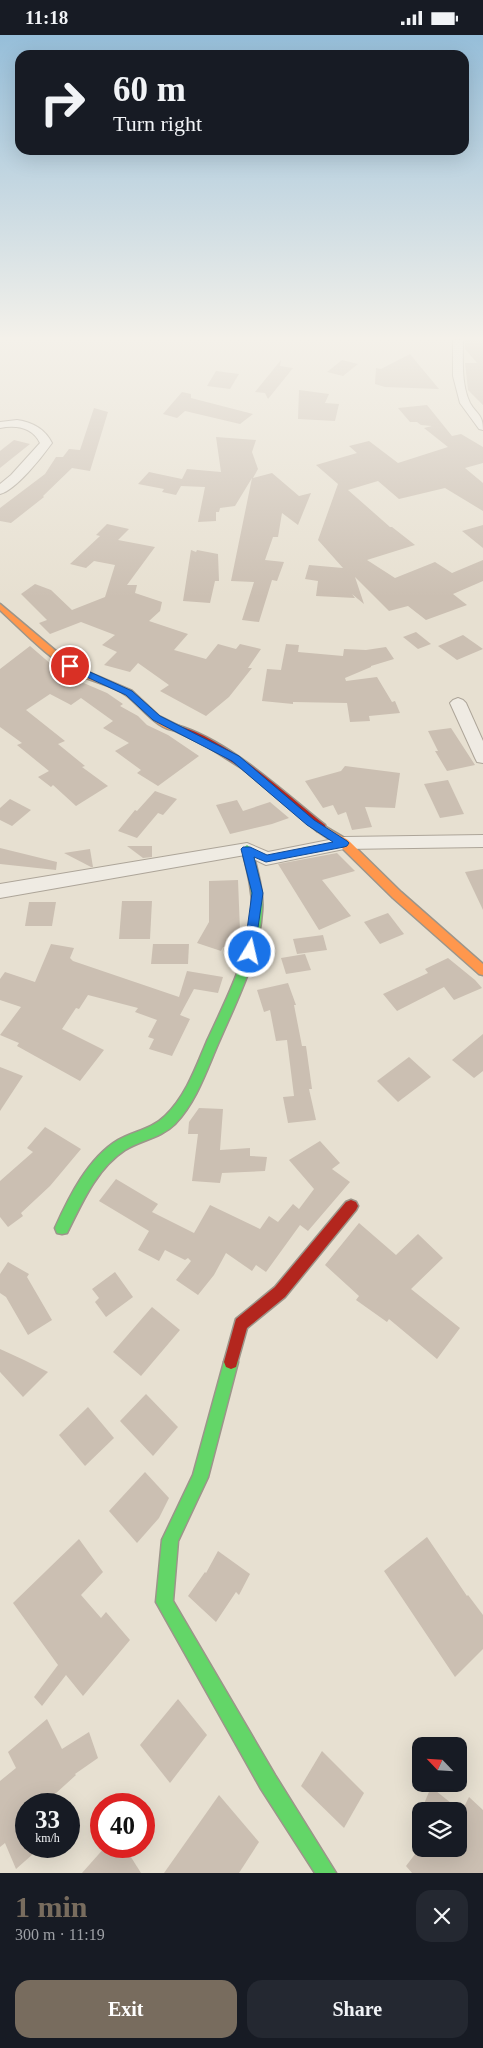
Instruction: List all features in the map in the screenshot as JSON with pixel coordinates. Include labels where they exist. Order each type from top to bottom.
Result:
[{"type":"street","points":[[0,490],[18,475],[46,443],[44,438],[24,426]]},
{"type":"street","points":[[0,606],[60,659],[80,672],[129,693],[156,718],[235,759],[311,822],[344,843],[397,895],[483,971]]},
{"type":"street","points":[[458,703],[483,758]]},
{"type":"street","points":[[0,891],[247,849],[266,859],[344,843],[483,841]]},
{"type":"street","points":[[62,1228],[78,1198],[114,1150],[130,1140],[156,1133],[170,1121],[197,1079],[250,952],[257,893],[247,849]]},
{"type":"street","points":[[326,1873],[268,1782],[164,1602],[170,1540],[200,1477],[242,1324],[280,1292],[351,1206]]},
{"type":"building","points":[[88,426],[104,426],[90,471],[72,468],[44,497],[11,523],[0,521],[0,508],[45,474],[56,457],[63,457],[69,449],[80,450]]},
{"type":"building","points":[[430,426],[444,426],[452,436],[461,434],[483,447],[483,463],[465,468],[483,483],[483,511],[445,488],[399,499],[378,481],[348,490],[390,527],[415,545],[367,560],[395,578],[435,562],[452,573],[483,560],[483,581],[453,594],[467,605],[426,620],[408,606],[389,611],[355,577],[364,604],[352,594],[355,598],[316,596],[318,581],[305,579],[309,565],[343,568],[318,540],[338,484],[316,465],[357,453],[349,446],[369,441],[398,463],[448,447],[424,428],[432,426]]},
{"type":"building","points":[[216,437],[256,440],[252,452],[258,469],[253,478],[272,473],[299,496],[311,493],[298,525],[282,513],[278,537],[273,537],[265,560],[284,562],[277,581],[272,580],[259,622],[242,620],[254,582],[231,581],[252,478],[235,506],[220,508],[219,512],[216,512],[216,521],[198,522],[205,487],[181,486],[176,495],[162,492],[164,489],[138,484],[149,472],[182,479],[187,469],[221,472]]},
{"type":"building","points":[[14,440],[30,444],[0,468],[0,451]]},
{"type":"building","points":[[107,524],[129,529],[118,540],[155,547],[127,585],[137,585],[135,593],[162,602],[160,611],[149,621],[188,634],[174,650],[206,659],[218,644],[236,649],[240,644],[261,649],[248,668],[252,668],[229,697],[206,716],[160,691],[169,685],[138,663],[130,672],[104,665],[117,652],[102,645],[115,635],[81,622],[50,634],[39,623],[47,620],[21,594],[35,584],[51,590],[72,610],[105,597],[115,565],[94,561],[86,568],[70,564],[100,536],[96,535]]},
{"type":"building","points":[[483,525],[483,548],[462,531]]},
{"type":"building","points":[[191,550],[218,554],[219,581],[215,581],[210,603],[183,601]]},
{"type":"building","points":[[416,632],[431,644],[418,649],[403,637]]},
{"type":"building","points":[[463,635],[483,649],[457,660],[438,646]]},
{"type":"building","points":[[286,644],[299,645],[298,652],[343,656],[344,649],[366,650],[386,647],[394,659],[371,666],[345,678],[346,681],[377,677],[392,702],[395,701],[400,713],[369,716],[370,721],[350,722],[347,703],[293,702],[293,704],[262,701],[267,669],[281,670]]},
{"type":"building","points":[[30,646],[52,665],[72,678],[107,693],[123,704],[120,706],[138,716],[147,725],[168,735],[199,756],[158,786],[137,773],[141,770],[115,751],[129,743],[103,728],[113,721],[81,698],[71,705],[50,694],[26,710],[65,741],[58,744],[85,766],[82,767],[108,786],[76,806],[53,785],[51,787],[38,777],[49,771],[17,745],[22,743],[0,727],[0,669]]},
{"type":"building","points":[[451,728],[475,765],[447,771],[435,751],[438,751],[428,731]]},
{"type":"building","points":[[345,766],[400,773],[395,808],[365,807],[372,827],[352,830],[346,812],[338,815],[333,805],[323,808],[305,781],[341,771]]},
{"type":"building","points":[[448,780],[464,814],[440,818],[424,784]]},
{"type":"building","points":[[155,791],[177,799],[163,815],[158,813],[137,838],[118,831],[135,810],[137,811]]},
{"type":"building","points":[[10,799],[31,810],[12,826],[0,820],[0,808]]},
{"type":"building","points":[[237,800],[243,811],[270,802],[289,818],[230,834],[216,805]]},
{"type":"building","points":[[127,846],[152,846],[152,857],[143,858]]},
{"type":"building","points":[[0,848],[57,862],[56,870],[0,864]]},
{"type":"building","points":[[90,849],[93,867],[64,853]]},
{"type":"building","points":[[337,853],[355,871],[322,880],[351,916],[319,930],[278,864]]},
{"type":"building","points":[[483,869],[483,910],[465,872]]},
{"type":"building","points":[[238,880],[240,931],[236,945],[223,947],[221,951],[197,943],[209,922],[209,881]]},
{"type":"building","points":[[122,901],[152,901],[150,939],[119,939]]},
{"type":"building","points":[[29,902],[56,902],[52,926],[25,926]]},
{"type":"building","points":[[388,913],[404,934],[380,944],[364,922]]},
{"type":"building","points":[[323,935],[327,950],[297,954],[293,939]]},
{"type":"building","points":[[51,944],[74,948],[70,958],[73,961],[179,997],[187,971],[223,977],[218,993],[194,989],[180,1015],[190,1019],[172,1056],[149,1049],[154,1039],[148,1037],[157,1020],[135,1012],[138,1008],[88,995],[79,1009],[76,1008],[62,1029],[104,1050],[80,1081],[17,1046],[19,1043],[0,1035],[21,1007],[0,1000],[0,979],[5,972],[35,982]]},
{"type":"building","points":[[153,944],[189,944],[188,964],[151,964]]},
{"type":"building","points":[[305,954],[311,970],[286,974],[281,958]]},
{"type":"building","points":[[448,958],[482,988],[454,1000],[444,987],[397,1011],[383,994],[428,973],[425,969]]},
{"type":"building","points":[[288,983],[296,1005],[294,1005],[302,1046],[306,1046],[312,1089],[309,1089],[316,1120],[288,1123],[283,1097],[294,1096],[287,1040],[276,1041],[270,1010],[264,1012],[257,990]]},
{"type":"building","points":[[483,1034],[483,1071],[474,1078],[452,1060]]},
{"type":"building","points":[[409,1057],[431,1077],[398,1102],[377,1081]]},
{"type":"building","points":[[0,1067],[23,1076],[0,1111]]},
{"type":"building","points":[[199,1108],[223,1109],[220,1150],[250,1148],[250,1156],[267,1157],[265,1171],[222,1173],[220,1183],[192,1181],[198,1134],[188,1134],[189,1122]]},
{"type":"building","points":[[45,1127],[81,1149],[50,1186],[21,1213],[23,1216],[8,1227],[0,1217],[0,1181],[33,1152],[27,1148]]},
{"type":"building","points":[[320,1141],[340,1163],[332,1169],[350,1182],[308,1231],[300,1225],[266,1272],[256,1265],[252,1271],[226,1253],[214,1275],[198,1295],[176,1280],[191,1261],[188,1258],[185,1260],[165,1250],[159,1261],[138,1250],[149,1231],[99,1201],[116,1179],[158,1204],[152,1212],[194,1233],[210,1205],[260,1229],[269,1216],[278,1222],[293,1204],[299,1209],[314,1189],[289,1160]]},
{"type":"building","points":[[359,1223],[396,1255],[418,1234],[443,1258],[411,1289],[460,1328],[437,1359],[389,1319],[387,1322],[356,1300],[359,1296],[325,1265]]},
{"type":"building","points":[[8,1262],[29,1274],[27,1277],[52,1320],[28,1335],[6,1297],[0,1293],[0,1274]]},
{"type":"building","points":[[115,1272],[133,1297],[106,1317],[95,1302],[99,1298],[92,1289]]},
{"type":"building","points":[[152,1307],[180,1330],[141,1376],[113,1352]]},
{"type":"building","points":[[0,1349],[48,1372],[23,1397],[0,1372]]},
{"type":"building","points":[[146,1394],[178,1427],[153,1456],[120,1421]]},
{"type":"building","points":[[88,1407],[114,1438],[85,1466],[59,1435]]},
{"type":"building","points":[[145,1472],[169,1498],[159,1518],[137,1543],[109,1511]]},
{"type":"building","points":[[427,1537],[467,1596],[483,1615],[483,1649],[455,1677],[384,1571]]},
{"type":"building","points":[[79,1539],[103,1572],[81,1595],[101,1618],[106,1612],[130,1640],[83,1696],[66,1675],[42,1706],[34,1697],[58,1665],[13,1603]]},
{"type":"building","points":[[218,1551],[250,1574],[239,1595],[236,1592],[216,1622],[188,1596],[206,1573]]},
{"type":"building","points":[[178,1699],[207,1735],[170,1783],[140,1745]]},
{"type":"building","points":[[47,1719],[62,1749],[89,1732],[98,1758],[75,1774],[56,1793],[15,1793],[15,1858],[28,1858],[16,1869],[5,1843],[0,1847],[0,1781],[16,1768],[8,1752]]},
{"type":"building","points":[[322,1751],[364,1793],[344,1828],[301,1786]]},
{"type":"building","points":[[428,1793],[438,1793],[450,1802],[425,1802]]},
{"type":"building","points":[[219,1795],[259,1842],[239,1873],[164,1873]]},
{"type":"building","points":[[469,1797],[483,1810],[483,1873],[412,1873],[406,1866],[413,1857],[467,1857],[466,1802]]},
{"type":"building","points":[[95,1858],[132,1858],[141,1873],[82,1873]]},
{"type":"traffic: fast","points":[[62,1228],[86,1183],[101,1162],[120,1146],[165,1125],[178,1111],[196,1080],[235,991],[252,944],[257,912],[257,896],[247,849]]},
{"type":"traffic: fast","points":[[231,1362],[200,1477],[170,1540],[164,1602],[268,1782],[326,1873]]},
{"type":"traffic: slow","points":[[0,606],[60,659],[80,672],[129,693],[156,718],[176,728]]},
{"type":"traffic: slow","points":[[321,828],[344,843],[397,895],[483,971]]},
{"type":"traffic: jam","points":[[176,728],[208,743],[246,767],[321,828]]},
{"type":"traffic: jam","points":[[231,1362],[241,1324],[280,1292],[351,1206]]},
{"type":"route","points":[[70,666],[129,693],[156,718],[208,743],[235,759],[311,822],[344,843],[266,859],[247,849],[257,893],[250,952]]}]
